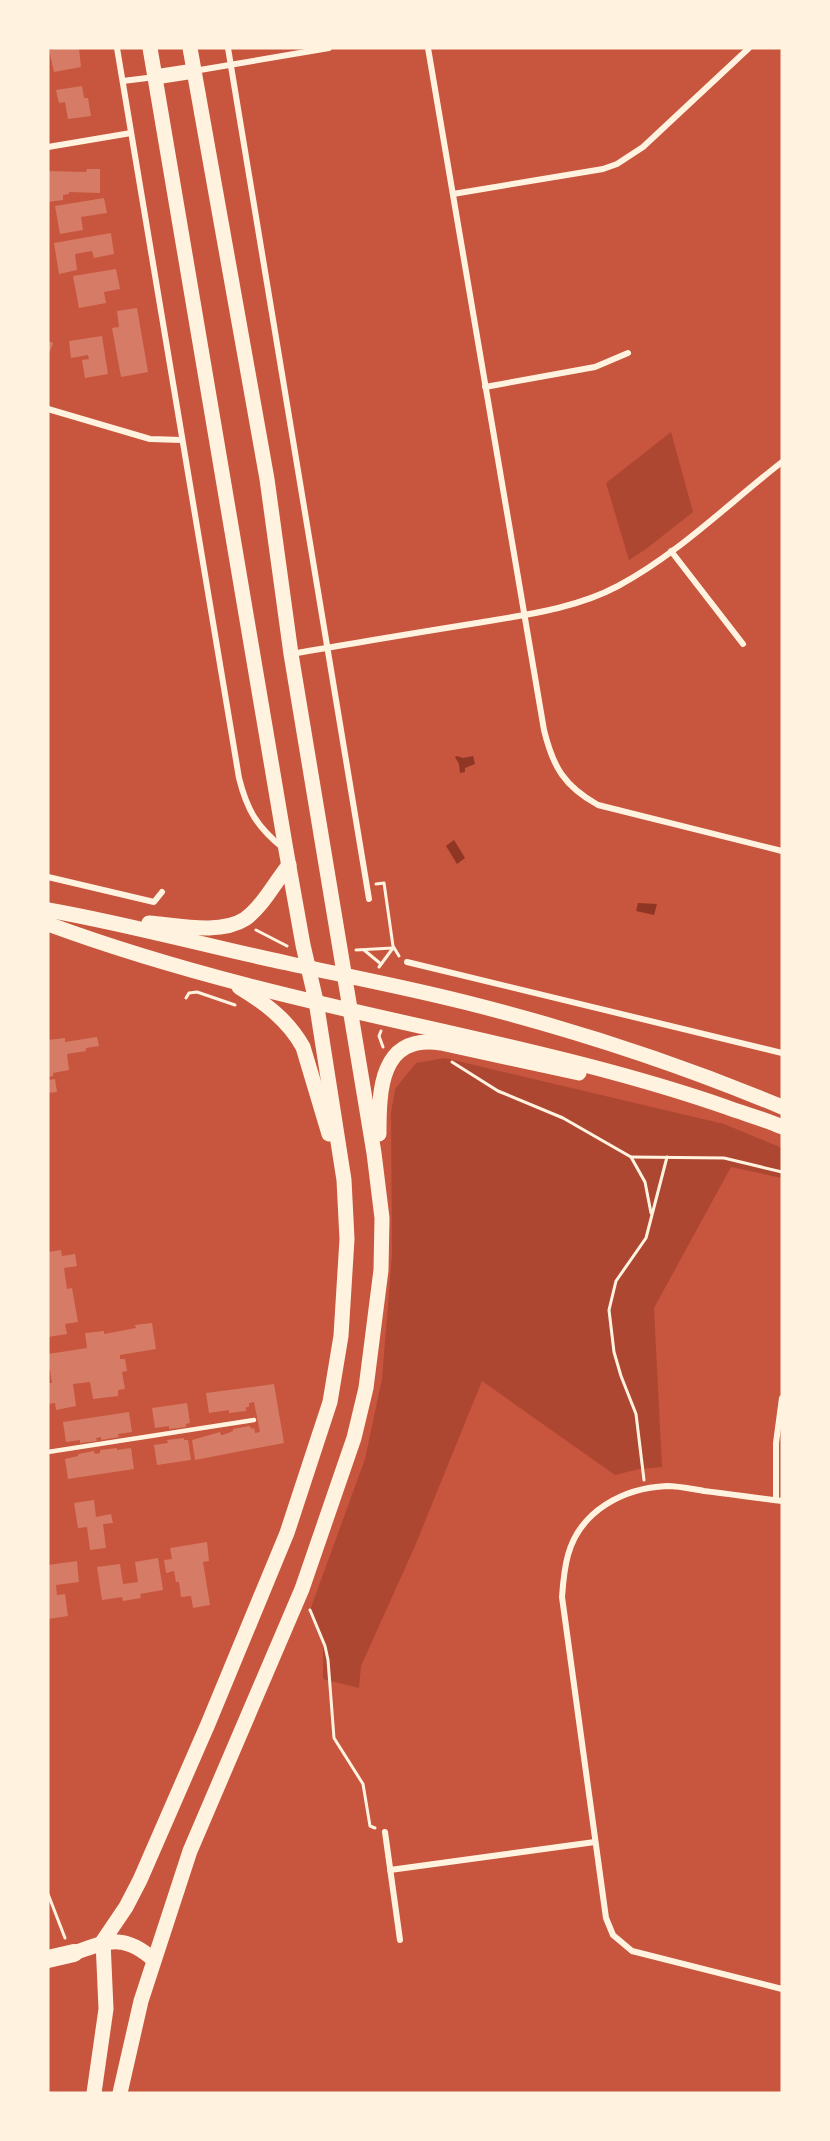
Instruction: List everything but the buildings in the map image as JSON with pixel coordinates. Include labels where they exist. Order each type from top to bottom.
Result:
[{"type":"highway","points":[[48,1959],[70,1947]]},
{"type":"main road","points":[[94,2093],[106,2009],[103,1941],[126,1907],[140,1880],[208,1724],[287,1533],[330,1402],[340,1336],[347,1218],[344,1180],[316,1001],[287,857],[150,48]]},
{"type":"main road","points":[[120,2093],[141,2001],[190,1851],[302,1589],[351,1449],[366,1388],[381,1270],[382,1218],[374,1153],[291,654],[267,479],[190,48]]},
{"type":"main road","points":[[155,77],[194,71]]},
{"type":"main road","points":[[107,920],[208,928],[219,928],[231,924],[245,919],[257,906],[287,857]]},
{"type":"main road","points":[[48,909],[107,920],[346,977],[462,1001],[602,1041],[782,1107]]},
{"type":"main road","points":[[48,924],[116,949],[221,977],[351,1011],[536,1052],[680,1091],[782,1127]]},
{"type":"main road","points":[[221,977],[266,1003],[297,1037],[303,1047],[344,1180]]},
{"type":"main road","points":[[378,1187],[379,1113],[383,1077],[397,1054],[416,1043],[441,1043],[541,1066],[680,1091]]},
{"type":"main road","points":[[70,1947],[103,1941],[131,1944],[154,1960]]},
{"type":"street","points":[[117,48],[239,778],[247,804],[263,832],[287,857]]},
{"type":"street","points":[[228,48],[369,899]]},
{"type":"street","points":[[194,71],[329,48]]},
{"type":"street","points":[[428,48],[544,730],[554,763],[572,787],[598,805],[782,851]]},
{"type":"street","points":[[453,194],[603,169],[617,164],[643,147],[749,48]]},
{"type":"street","points":[[123,81],[155,77]]},
{"type":"street","points":[[48,147],[131,133]]},
{"type":"street","points":[[485,387],[595,368],[628,353]]},
{"type":"street","points":[[48,408],[150,439],[182,440]]},
{"type":"street","points":[[291,654],[564,607],[617,587],[671,552],[782,462]]},
{"type":"street","points":[[671,552],[743,644]]},
{"type":"street","points":[[48,877],[154,902],[162,892]]},
{"type":"street","points":[[407,962],[782,1053]]},
{"type":"street","points":[[782,1398],[776,1443],[779,1501],[670,1486],[645,1488],[617,1497],[599,1509],[586,1522],[572,1545],[564,1572],[562,1597],[606,1918],[613,1935],[632,1951],[782,1989]]},
{"type":"street","points":[[385,1832],[400,1940]]},
{"type":"street","points":[[390,1870],[595,1842]]},
{"type":"lane","points":[[48,1452],[255,1420]]},
{"type":"path","points":[[367,885],[384,883],[393,948],[397,954]]},
{"type":"path","points":[[250,927],[292,947]]},
{"type":"path","points":[[341,950],[393,948]]},
{"type":"path","points":[[377,983],[378,969],[393,948]]},
{"type":"path","points":[[364,950],[381,964]]},
{"type":"path","points":[[186,999],[189,993],[197,992],[243,1007]]},
{"type":"path","points":[[381,1031],[379,1036],[384,1052]]},
{"type":"path","points":[[449,1060],[477,1080],[563,1118],[631,1157],[724,1158],[782,1172]]},
{"type":"path","points":[[631,1157],[645,1182],[652,1215]]},
{"type":"path","points":[[645,1488],[636,1414],[614,1352],[609,1310],[616,1281],[646,1238],[667,1157]]},
{"type":"path","points":[[302,1589],[325,1646],[334,1738],[363,1784],[370,1826],[385,1832]]},
{"type":"path","points":[[48,1894],[70,1947]]},
{"type":"shaded area","points":[[671,432],[693,512],[629,560],[606,483]]},
{"type":"shaded area","points":[[473,756],[475,764],[460,773],[455,757],[463,758]]},
{"type":"shaded area","points":[[454,840],[465,858],[457,864],[446,846]]},
{"type":"shaded area","points":[[638,903],[657,904],[654,915],[636,911]]},
{"type":"shaded area","points":[[445,1058],[724,1124],[782,1148],[782,1178],[731,1167],[654,1308],[662,1467],[639,1469],[615,1475],[482,1381],[415,1546],[361,1666],[359,1688],[323,1679],[323,1640],[309,1613],[365,1459],[382,1379],[392,1254],[391,1113],[395,1089],[416,1063]]}]
